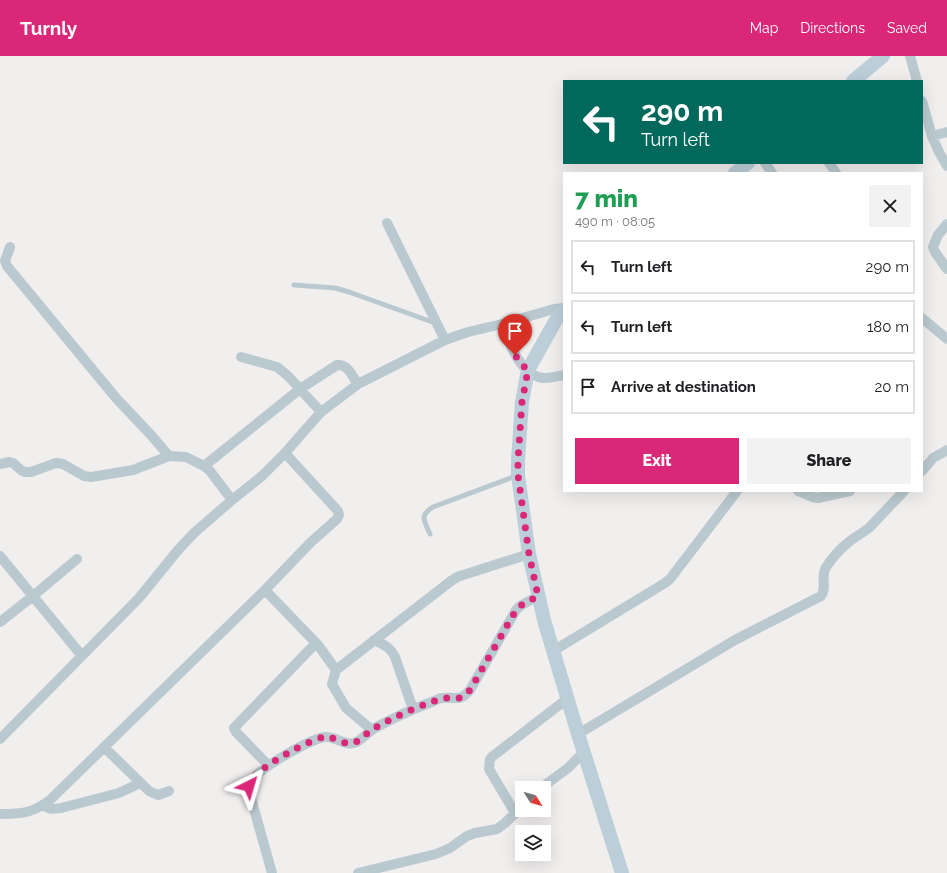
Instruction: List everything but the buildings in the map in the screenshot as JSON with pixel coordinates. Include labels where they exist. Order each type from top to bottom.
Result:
[{"type":"street","points":[[854,80],[884,56]]},
{"type":"street","points":[[910,56],[917,80]]},
{"type":"street","points":[[923,104],[932,136],[947,166]]},
{"type":"street","points":[[932,136],[947,132]]},
{"type":"street","points":[[736,172],[747,164]]},
{"type":"street","points":[[387,223],[445,340]]},
{"type":"street","points":[[947,224],[938,235],[933,247],[947,269]]},
{"type":"street","points":[[10,247],[5,261],[7,266],[116,398],[152,435],[169,456]]},
{"type":"street","points":[[0,740],[139,598],[194,533],[262,476],[285,453],[321,412],[358,384],[445,340],[468,332],[554,309],[563,309]]},
{"type":"street","points":[[563,310],[528,370],[522,402],[518,475],[529,554],[544,620],[583,753],[622,873]]},
{"type":"street","points":[[923,319],[947,340]]},
{"type":"street","points":[[502,324],[515,355],[522,365],[537,376],[545,378],[563,375]]},
{"type":"street","points":[[241,357],[277,367],[289,377],[321,412]]},
{"type":"street","points":[[204,466],[300,389],[337,365],[346,367],[358,384]]},
{"type":"street","points":[[923,470],[933,458],[947,450]]},
{"type":"street","points":[[0,814],[26,813],[35,810],[52,799],[337,518],[339,515],[338,511],[285,453]]},
{"type":"street","points":[[0,464],[9,462],[13,463],[21,470],[26,472],[31,472],[56,463],[63,464],[84,476],[91,478],[133,470],[169,456],[186,457],[204,466],[210,471],[232,500]]},
{"type":"street","points":[[553,651],[670,579],[736,492]]},
{"type":"street","points":[[800,492],[818,498],[845,492]]},
{"type":"street","points":[[578,734],[735,640],[821,596],[824,589],[823,578],[826,567],[838,552],[870,527],[903,492]]},
{"type":"street","points":[[372,730],[346,708],[332,684],[336,670],[457,577],[529,554]]},
{"type":"street","points":[[0,556],[82,656]]},
{"type":"street","points":[[0,622],[77,559]]},
{"type":"street","points":[[265,590],[316,642],[336,670]]},
{"type":"street","points":[[272,873],[249,791],[250,781],[268,765],[299,747],[323,737],[335,738],[351,744],[358,741],[372,730],[413,709],[438,699],[457,699],[462,697],[470,690],[516,610],[520,606],[538,596]]},
{"type":"street","points":[[374,640],[392,651],[413,709]]},
{"type":"street","points":[[268,765],[236,732],[234,728],[316,642]]},
{"type":"street","points":[[515,805],[489,769],[490,759],[567,699]]},
{"type":"street","points":[[104,747],[149,791],[158,795],[169,791]]},
{"type":"street","points":[[550,781],[568,768],[583,753]]},
{"type":"street","points":[[43,805],[52,810],[61,808],[119,793],[140,783]]},
{"type":"street","points":[[358,873],[370,872],[443,852],[467,836],[497,829],[515,814]]},
{"type":"lane","points":[[294,285],[335,288],[436,323]]},
{"type":"lane","points":[[430,534],[424,518],[424,515],[428,511],[434,507],[518,475]]},
{"type":"route","points":[[249,786],[250,781],[268,765],[299,747],[323,737],[335,738],[351,744],[355,743],[372,730],[413,709],[438,699],[457,699],[462,697],[470,690],[516,610],[520,606],[538,596],[529,554],[518,475],[522,402],[528,370],[522,365],[515,355]]}]
